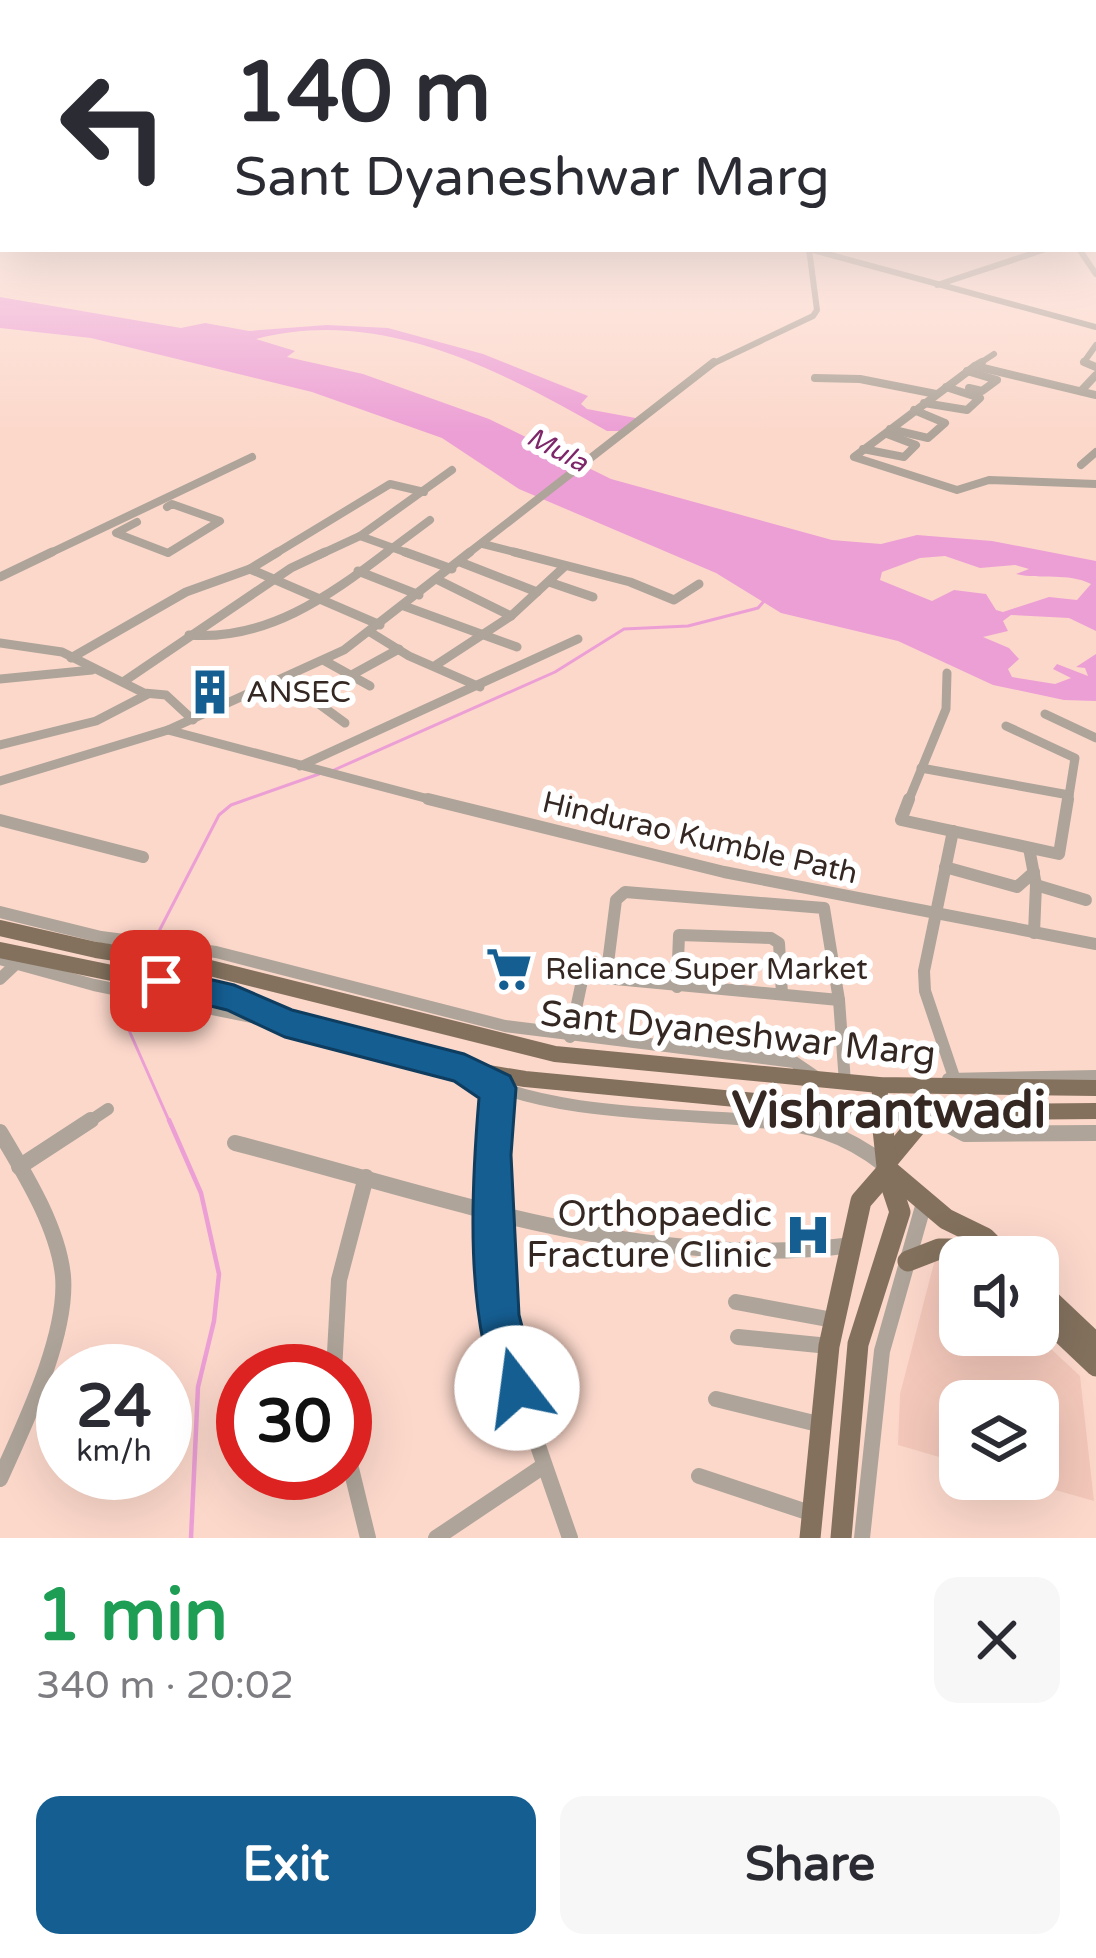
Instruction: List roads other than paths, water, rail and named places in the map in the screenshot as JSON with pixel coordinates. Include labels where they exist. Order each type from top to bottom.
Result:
[{"type":"main road","points":[[0,928],[124,948]]},
{"type":"main road","name":"Sant Dyaneshwar Marg","points":[[124,948],[172,954],[555,1054],[845,1083],[1096,1088]]},
{"type":"main road","points":[[0,950],[108,980]]},
{"type":"main road","name":"Sant Dyaneshwar Marg","points":[[108,980],[234,998],[279,1018],[464,1069],[542,1081],[881,1113],[1096,1112]]},
{"type":"main road","points":[[842,1538],[858,1344],[900,1212],[888,1166],[879,1085]]},
{"type":"main road","points":[[810,1538],[829,1346],[861,1202],[927,1113]]},
{"type":"main road","points":[[888,1166],[958,1226],[980,1236]]},
{"type":"main road","points":[[958,1226],[965,1236]]},
{"type":"main road","points":[[908,1261],[939,1249]]},
{"type":"main road","points":[[1059,1309],[1096,1344]]},
{"type":"main road","points":[[1059,1331],[1096,1366]]},
{"type":"street","points":[[0,781],[168,730],[325,661],[375,629],[718,358],[816,314],[813,289]]},
{"type":"street","points":[[949,289],[1096,327]]},
{"type":"street","points":[[1081,391],[1096,371],[1084,362],[1096,345]]},
{"type":"street","points":[[994,354],[854,457],[957,490],[989,480],[1096,484]]},
{"type":"street","points":[[948,385],[982,391],[997,380],[971,369]]},
{"type":"street","points":[[971,369],[1096,395]]},
{"type":"street","points":[[815,378],[860,379],[936,394]]},
{"type":"street","points":[[923,403],[967,410],[980,398],[948,385]]},
{"type":"street","points":[[887,431],[928,438],[945,423],[914,410]]},
{"type":"street","points":[[862,449],[904,457],[916,445],[887,431]]},
{"type":"street","points":[[1081,465],[1096,452]]},
{"type":"street","points":[[0,577],[140,517],[172,504],[220,520],[168,553],[116,533],[140,517],[252,457]]},
{"type":"street","points":[[124,682],[274,579],[360,536],[452,470]]},
{"type":"street","points":[[250,569],[390,484],[424,492]]},
{"type":"street","points":[[189,635],[219,640],[252,632],[318,597],[430,520]]},
{"type":"street","points":[[360,536],[537,592]]},
{"type":"street","points":[[483,544],[630,582],[674,600],[700,584]]},
{"type":"street","points":[[436,665],[511,616],[564,567]]},
{"type":"street","points":[[70,658],[208,583],[250,569],[318,597],[375,629],[399,649],[480,687]]},
{"type":"street","points":[[358,571],[418,595]]},
{"type":"street","points":[[438,580],[511,616]]},
{"type":"street","points":[[549,582],[593,597]]},
{"type":"street","points":[[404,606],[517,647]]},
{"type":"street","points":[[297,767],[578,639]]},
{"type":"street","points":[[0,643],[57,651],[148,694],[166,695],[193,720]]},
{"type":"street","points":[[348,677],[399,649]]},
{"type":"street","points":[[325,661],[370,686]]},
{"type":"street","points":[[0,679],[95,670]]},
{"type":"street","points":[[947,673],[946,709],[901,820],[1059,854],[1075,758],[1006,727]]},
{"type":"street","points":[[285,679],[344,723]]},
{"type":"street","points":[[0,745],[84,724],[131,707],[148,694]]},
{"type":"street","points":[[1046,713],[1096,738]]},
{"type":"street","name":"Hindurao Kumble Path","points":[[168,730],[297,767],[724,872],[1096,944]]},
{"type":"street","points":[[921,769],[1069,795]]},
{"type":"street","points":[[0,820],[142,856]]},
{"type":"street","points":[[952,831],[925,950],[926,992],[954,1077]]},
{"type":"street","points":[[1030,848],[1034,933]]},
{"type":"street","points":[[945,867],[1018,887],[1035,878]]},
{"type":"street","points":[[1035,878],[1086,900]]},
{"type":"street","points":[[606,979],[616,900],[625,892],[820,906],[827,911],[845,1083]]},
{"type":"street","points":[[0,912],[124,948]]},
{"type":"street","points":[[677,987],[679,935],[771,938],[779,943],[782,994]]},
{"type":"street","points":[[172,954],[216,952],[570,1037],[794,1062],[820,1079]]},
{"type":"street","points":[[0,959],[108,980]]},
{"type":"street","points":[[0,979],[16,963]]},
{"type":"street","points":[[570,1037],[583,976],[839,1000]]},
{"type":"street","points":[[464,1069],[479,1083],[579,1102],[798,1123],[851,1139],[888,1166]]},
{"type":"street","points":[[922,1087],[954,1077],[1096,1076]]},
{"type":"street","points":[[498,1088],[494,1210],[504,1348],[566,1536]]},
{"type":"street","points":[[19,1167],[108,1109]]},
{"type":"street","points":[[927,1113],[964,1134],[1096,1133]]},
{"type":"street","points":[[0,1132],[58,1258],[64,1289],[3,1466]]},
{"type":"street","points":[[235,1143],[494,1210],[688,1251],[794,1252],[852,1245]]},
{"type":"street","points":[[335,1344],[339,1280],[366,1177]]},
{"type":"street","points":[[862,1538],[882,1351],[925,1200]]},
{"type":"street","points":[[736,1302],[835,1321]]},
{"type":"street","points":[[738,1337],[829,1346]]},
{"type":"street","points":[[716,1399],[822,1426]]},
{"type":"street","points":[[436,1538],[542,1467]]},
{"type":"street","points":[[699,1476],[813,1514]]},
{"type":"street","points":[[359,1500],[368,1538]]},
{"type":"waterway","name":"Mula","points":[[513,460],[574,491]]},
{"type":"waterway","points":[[334,770],[555,672],[624,629],[688,626],[758,608],[765,600]]},
{"type":"waterway","points":[[155,939],[219,815],[231,805],[319,774]]},
{"type":"waterway","points":[[132,998],[124,1019],[170,1123]]},
{"type":"waterway","points":[[169,1120],[201,1193],[219,1274],[214,1321],[198,1387],[191,1538]]},
{"type":"place","name":"ANSEC","points":[[210,692]]},
{"type":"place","name":"Reliance Super Market","points":[[509,969]]},
{"type":"place","name":"Orthopaedic Fracture Clinic","points":[[808,1235]]},
{"type":"district","name":"Vishrantwadi","points":[[889,1111]]}]
